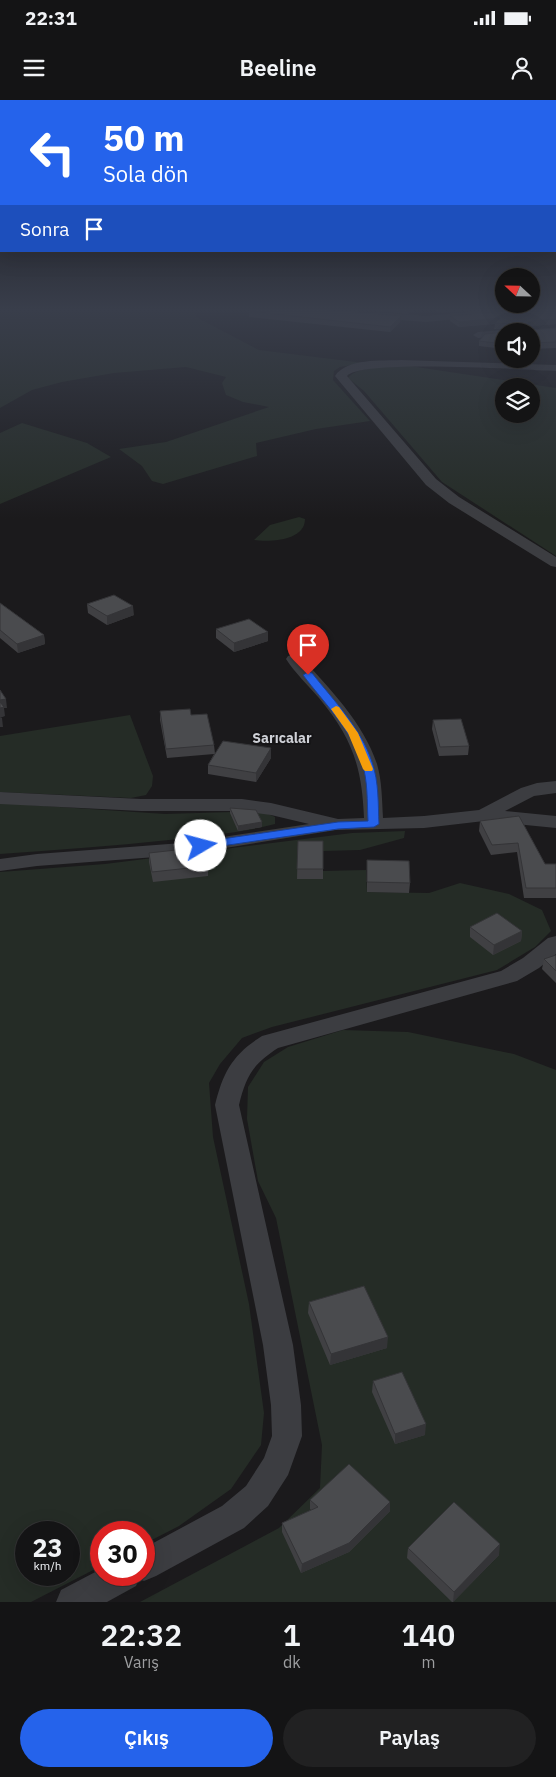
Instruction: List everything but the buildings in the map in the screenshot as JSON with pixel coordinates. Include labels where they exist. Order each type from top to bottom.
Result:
[{"type":"street","points":[[344,379],[431,482],[454,500],[556,563]]},
{"type":"street","points":[[294,659],[353,733],[367,763],[372,788],[374,824]]},
{"type":"street","points":[[484,815],[530,790],[542,787],[556,787]]},
{"type":"street","points":[[0,798],[142,805],[242,805],[271,809],[338,825]]},
{"type":"street","points":[[0,865],[37,860],[182,849],[338,825],[424,822],[484,815],[556,822]]},
{"type":"street","points":[[155,1559],[233,1518],[257,1496],[277,1465],[287,1436],[286,1406],[278,1345],[228,1105],[231,1083],[240,1064],[254,1051],[270,1042],[509,976],[531,963],[556,943]]},
{"type":"street","points":[[73,1602],[103,1586]]},
{"type":"shaded area","points":[[0,379],[79,379],[32,390],[0,408]]},
{"type":"shaded area","points":[[225,379],[333,379],[370,421],[316,429],[256,443],[257,456],[163,484],[152,481],[142,466],[119,449],[166,442],[269,407],[243,402],[226,395],[222,383]]},
{"type":"shaded area","points":[[349,379],[495,379],[495,423],[540,423],[540,386],[556,388],[556,556],[442,482],[364,391]]},
{"type":"shaded area","points":[[22,423],[87,443],[111,457],[0,504],[0,433]]},
{"type":"shaded area","points":[[299,517],[305,519],[303,526],[293,536],[286,539],[269,541],[254,540],[270,525]]},
{"type":"shaded area","points":[[130,715],[153,776],[152,786],[146,795],[131,798],[0,792],[0,736]]},
{"type":"shaded area","points":[[0,803],[165,814],[262,811],[275,817],[275,824],[236,832],[169,840],[0,854]]},
{"type":"shaded area","points":[[405,831],[404,838],[360,850],[323,851],[323,871],[366,870],[367,892],[429,893],[460,883],[509,894],[542,910],[551,931],[535,947],[497,970],[272,1027],[242,1038],[220,1064],[209,1083],[213,1137],[249,1304],[264,1413],[261,1445],[231,1489],[179,1526],[155,1538],[155,1521],[90,1521],[90,1572],[80,1577],[80,1521],[15,1521],[15,1586],[62,1586],[31,1602],[0,1602],[0,872],[105,864],[352,833]]},
{"type":"shaded area","points":[[343,1030],[408,1032],[514,1054],[556,1070],[556,1602],[140,1602],[279,1528],[320,1488],[322,1445],[276,1218],[258,1181],[247,1119],[248,1087],[264,1062],[288,1047]]},
{"type":"slow traffic","points":[[336,709],[353,733],[368,769]]},
{"type":"district","name":"Sarıcalar","points":[[282,738]]},
{"type":"route","points":[[201,846],[338,825],[374,824],[372,788],[367,763],[353,733],[308,675]]}]
